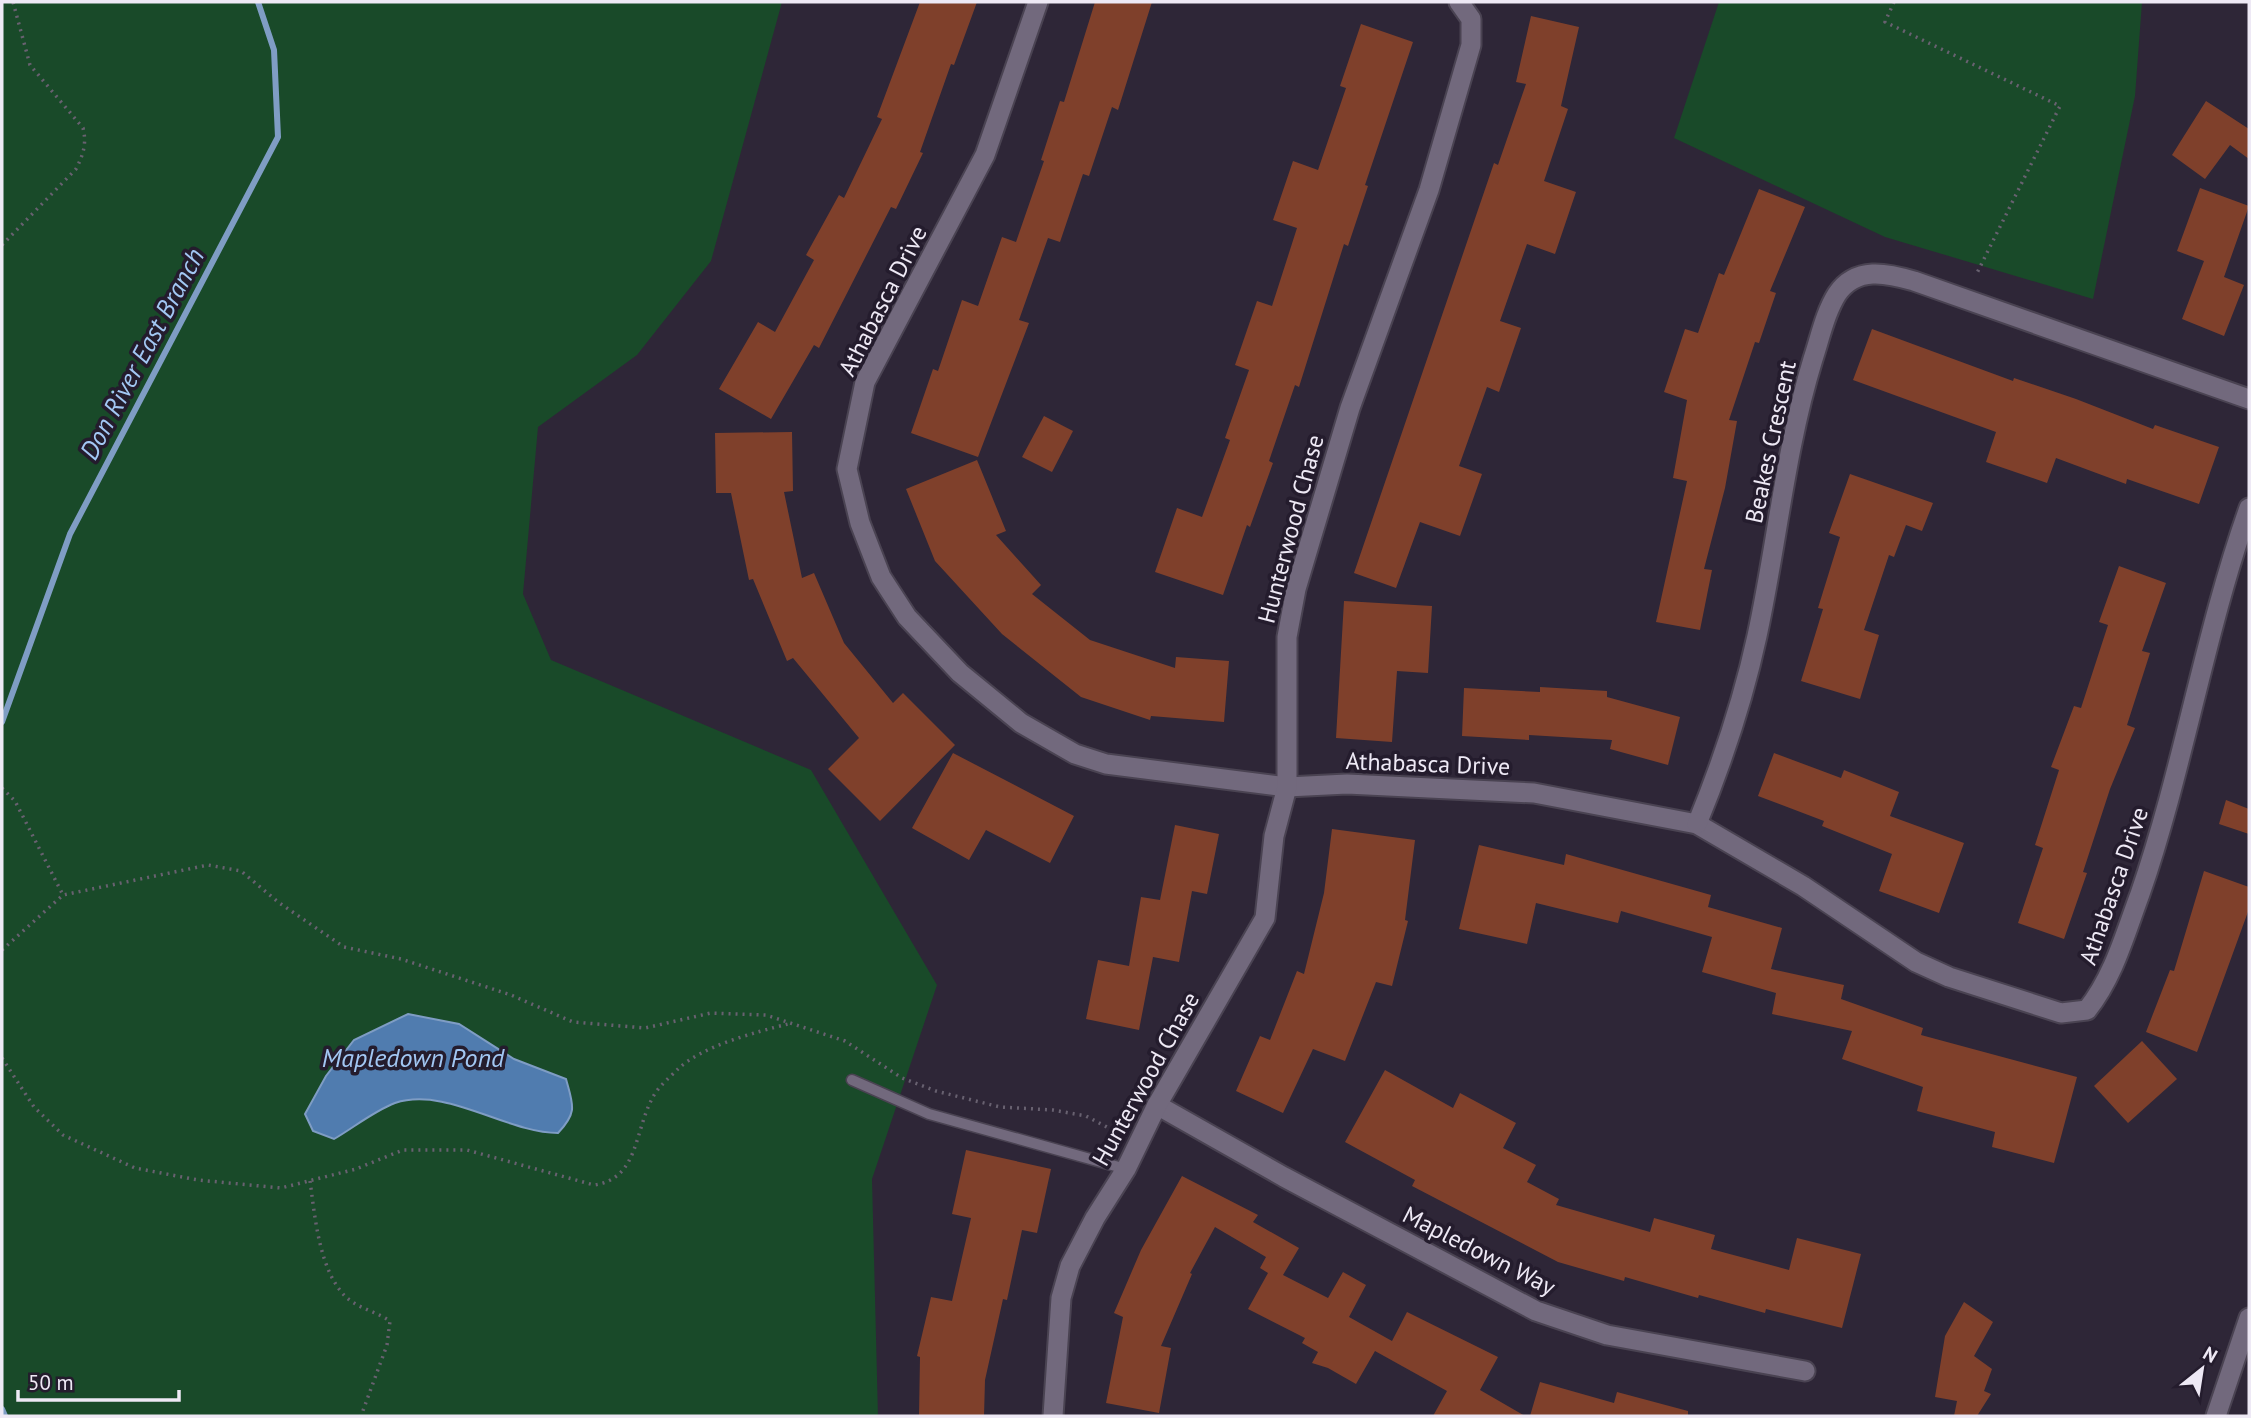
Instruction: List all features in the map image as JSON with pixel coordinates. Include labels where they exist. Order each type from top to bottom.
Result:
[{"type":"street","name":"Athabasca Drive","points":[[1038,2],[985,155],[865,382],[847,469],[860,523],[881,577],[907,617],[960,673],[1021,723],[1075,754],[1106,764],[1287,787],[1347,784],[1534,793],[1697,824],[1803,887],[1916,962],[1949,977],[2061,1013],[2087,1010],[2102,990],[2115,963],[2161,832],[2220,604],[2249,508]]},
{"type":"street","name":"Hunterwood Chase","points":[[1053,1416],[1061,1298],[1070,1266],[1095,1218],[1126,1170],[1157,1105],[1265,918],[1274,836],[1287,787],[1287,637],[1296,589],[1350,408],[1429,190],[1471,45],[1471,19],[1459,2]]},
{"type":"street","name":"Beakes Crescent","points":[[1697,824],[1721,763],[1745,687],[1798,408],[1838,293],[1858,276],[1885,272],[1914,281],[2249,400]]},
{"type":"street","name":"Mapledown Way","points":[[1157,1105],[1283,1177],[1536,1311],[1607,1335],[1805,1371]]},
{"type":"street","points":[[2216,1416],[2249,1318]]},
{"type":"lane","points":[[852,1080],[929,1114],[1126,1170]]},
{"type":"path","points":[[2,245],[76,169],[83,155],[85,138],[83,128],[30,65],[13,2]]},
{"type":"path","points":[[1894,2],[1885,22],[2060,106],[1977,273]]},
{"type":"path","points":[[2,788],[15,801],[63,895]]},
{"type":"path","points":[[2,950],[63,895],[208,866],[230,869],[241,871],[278,902],[344,947],[401,960],[499,991],[573,1022],[645,1028],[711,1013],[766,1015],[845,1041],[902,1078],[936,1091],[1000,1107],[1053,1110],[1086,1116],[1138,1145]]},
{"type":"path","points":[[2,1058],[34,1107],[63,1135],[135,1168],[198,1180],[281,1188],[356,1169],[403,1150],[467,1150],[594,1185],[611,1183],[623,1172],[653,1096],[681,1066],[731,1042],[790,1023]]},
{"type":"path","points":[[310,1181],[318,1241],[334,1277],[346,1296],[390,1321],[387,1345],[361,1416]]},
{"type":"green space","points":[[2,2],[782,2],[711,261],[637,355],[538,427],[523,594],[551,660],[811,770],[937,985],[872,1179],[878,1416],[2,1416]]},
{"type":"green space","points":[[1719,2],[2142,2],[2135,96],[2093,299],[1885,237],[1674,138]]},
{"type":"water","name":"Mapledown Pond","points":[[408,1014],[459,1024],[514,1059],[566,1079],[572,1108],[569,1119],[558,1133],[538,1131],[456,1105],[415,1099],[387,1106],[334,1139],[313,1131],[305,1114],[326,1076],[354,1040]]},
{"type":"building","points":[[920,2],[977,2],[954,65],[951,64],[920,152],[923,153],[896,209],[891,207],[819,348],[814,345],[771,419],[719,389],[758,322],[775,332],[814,260],[806,255],[839,195],[844,198],[882,119],[877,117]]},
{"type":"building","points":[[1095,2],[1152,2],[1118,110],[1112,107],[1089,176],[1083,174],[1060,242],[1048,238],[1019,320],[1029,323],[978,457],[911,433],[933,369],[938,371],[962,300],[978,306],[1002,237],[1016,242],[1044,161],[1041,160],[1060,101],[1064,102]]},
{"type":"building","points":[[1531,16],[1579,27],[1561,106],[1568,109],[1544,181],[1576,192],[1555,254],[1527,244],[1500,321],[1521,328],[1499,392],[1487,387],[1459,466],[1482,474],[1460,536],[1420,522],[1396,588],[1354,573],[1494,163],[1498,165],[1526,84],[1516,82]]},
{"type":"building","points":[[1361,24],[1413,42],[1365,185],[1368,186],[1348,246],[1344,244],[1299,387],[1295,385],[1269,461],[1273,463],[1250,527],[1247,525],[1223,595],[1155,572],[1177,508],[1202,517],[1230,440],[1225,438],[1249,370],[1235,365],[1257,301],[1272,306],[1297,228],[1273,220],[1293,161],[1318,170],[1346,88],[1340,86]]},
{"type":"building","points":[[2206,101],[2249,129],[2249,159],[2230,145],[2205,179],[2172,155]]},
{"type":"building","points":[[2200,188],[2249,206],[2224,277],[2244,285],[2224,336],[2182,319],[2204,261],[2177,251]]},
{"type":"building","points":[[1759,189],[1805,207],[1770,291],[1776,293],[1759,343],[1755,342],[1729,420],[1737,421],[1725,488],[1704,569],[1712,570],[1700,630],[1656,622],[1687,481],[1673,478],[1687,400],[1664,392],[1685,329],[1698,333],[1719,273],[1724,275]]},
{"type":"building","points":[[1872,329],[2013,381],[2014,378],[2076,399],[2153,429],[2155,425],[2219,447],[2199,504],[2127,479],[2126,484],[2056,458],[2047,483],[1986,462],[1996,432],[1853,380]]},
{"type":"building","points":[[1044,416],[1073,431],[1052,472],[1022,457]]},
{"type":"building","points":[[792,432],[793,491],[784,492],[802,578],[814,573],[844,643],[893,703],[903,693],[955,745],[880,821],[828,769],[859,738],[793,658],[787,661],[753,579],[749,580],[731,493],[716,493],[715,433]]},
{"type":"building","points":[[977,460],[1006,531],[996,535],[1041,585],[1032,594],[1090,640],[1175,668],[1176,657],[1229,661],[1224,722],[1151,716],[1150,720],[1081,697],[1002,634],[935,561],[906,489]]},
{"type":"building","points":[[1850,474],[1933,503],[1922,531],[1906,525],[1894,557],[1889,555],[1864,630],[1879,635],[1860,699],[1801,681],[1823,609],[1818,608],[1840,537],[1829,533]]},
{"type":"building","points":[[2119,566],[2166,583],[2142,651],[2150,653],[2127,725],[2135,728],[2110,789],[2083,872],[2087,873],[2064,939],[2018,923],[2043,848],[2035,845],[2059,770],[2051,767],[2074,706],[2081,708],[2108,625],[2099,622]]},
{"type":"building","points":[[1344,601],[1432,606],[1428,673],[1397,671],[1392,742],[1336,738]]},
{"type":"building","points":[[1540,687],[1607,691],[1607,697],[1680,717],[1668,765],[1610,749],[1612,740],[1529,735],[1529,740],[1462,736],[1464,688],[1540,692]]},
{"type":"building","points":[[953,753],[1074,816],[1050,863],[986,830],[969,860],[912,828]]},
{"type":"building","points":[[1774,753],[1841,778],[1844,770],[1899,792],[1890,816],[1964,843],[1939,913],[1879,891],[1892,854],[1822,826],[1824,821],[1758,796]]},
{"type":"building","points":[[2226,800],[2249,809],[2249,834],[2219,824]]},
{"type":"building","points":[[1175,825],[1219,834],[1207,894],[1192,891],[1179,962],[1153,957],[1139,1030],[1086,1019],[1098,960],[1129,966],[1141,897],[1160,900]]},
{"type":"building","points":[[1332,829],[1415,840],[1405,920],[1408,921],[1392,986],[1376,982],[1345,1061],[1313,1049],[1283,1113],[1236,1091],[1260,1036],[1270,1040],[1297,971],[1304,974],[1324,893]]},
{"type":"building","points":[[1479,845],[1564,865],[1566,854],[1711,895],[1708,907],[1782,928],[1771,969],[1844,985],[1841,999],[1923,1028],[1921,1035],[2077,1077],[2054,1163],[1992,1147],[1995,1132],[1917,1111],[1923,1087],[1842,1059],[1852,1031],[1772,1014],[1776,993],[1702,972],[1712,937],[1621,911],[1618,923],[1536,903],[1527,944],[1459,929]]},
{"type":"building","points":[[2204,871],[2249,887],[2249,909],[2197,1052],[2146,1032],[2170,970],[2174,971]]},
{"type":"building","points":[[2142,1041],[2177,1079],[2128,1123],[2094,1086]]},
{"type":"building","points":[[1385,1070],[1453,1108],[1460,1093],[1516,1123],[1503,1148],[1536,1165],[1527,1182],[1559,1199],[1556,1205],[1650,1232],[1654,1218],[1715,1235],[1711,1249],[1789,1270],[1797,1238],[1861,1254],[1842,1328],[1766,1309],[1765,1313],[1699,1295],[1698,1298],[1625,1277],[1624,1281],[1558,1262],[1412,1186],[1415,1180],[1345,1142]]},
{"type":"building","points":[[966,1150],[1051,1169],[1037,1233],[1022,1230],[1007,1300],[1003,1299],[985,1380],[984,1416],[919,1416],[920,1357],[917,1356],[931,1297],[952,1301],[971,1218],[952,1214]]},
{"type":"building","points":[[1182,1176],[1258,1215],[1253,1222],[1299,1248],[1283,1275],[1328,1298],[1343,1272],[1366,1285],[1349,1317],[1392,1341],[1407,1312],[1498,1357],[1480,1390],[1525,1416],[1433,1416],[1447,1391],[1375,1351],[1356,1384],[1328,1368],[1312,1363],[1318,1352],[1302,1343],[1305,1338],[1248,1309],[1268,1273],[1260,1268],[1266,1257],[1215,1227],[1190,1273],[1192,1274],[1161,1346],[1171,1348],[1159,1413],[1106,1403],[1123,1317],[1114,1313],[1141,1250]]},
{"type":"building","points":[[1964,1302],[1993,1322],[1974,1356],[1992,1369],[1984,1391],[1991,1394],[1977,1416],[1954,1416],[1957,1401],[1935,1397],[1945,1336]]},
{"type":"building","points":[[1540,1382],[1614,1403],[1617,1392],[1688,1411],[1688,1416],[1530,1416]]},
{"type":"waterway","name":"Don River East Branch","points":[[2,722],[70,534],[278,137],[274,50],[258,2]]},
{"type":"waterway","name":"Don River East Branch","points":[[2,1409],[5,1416]]}]
